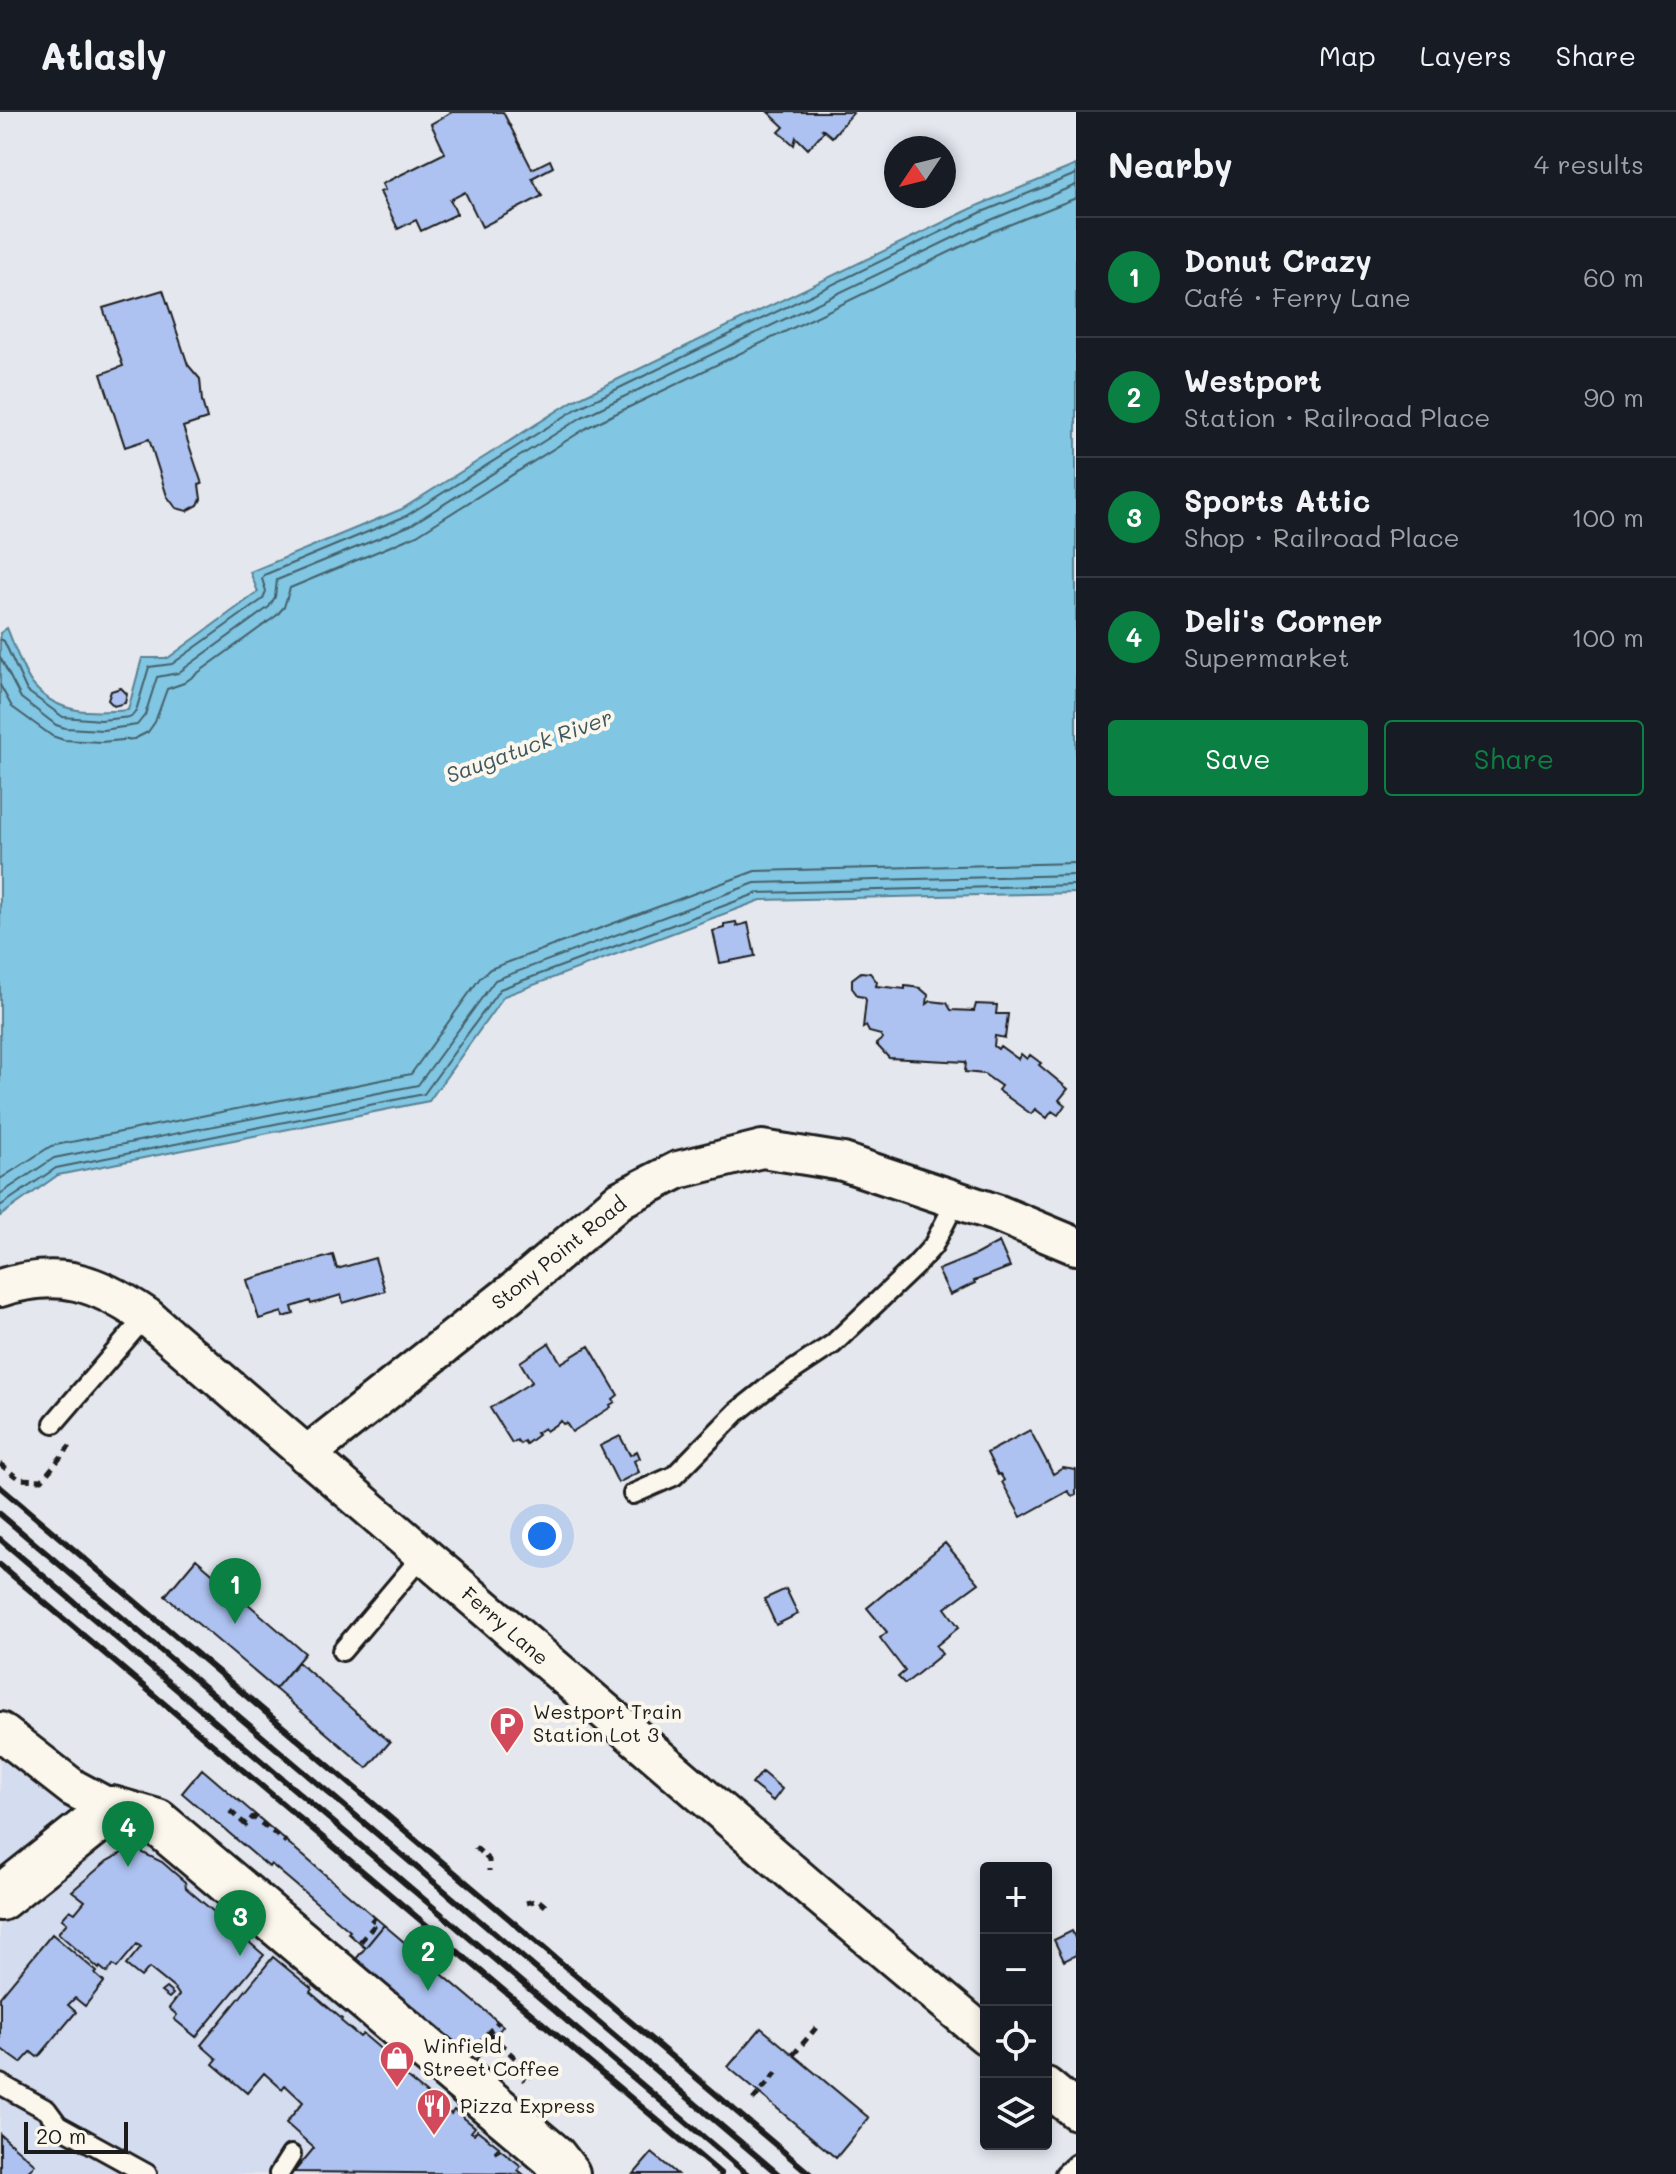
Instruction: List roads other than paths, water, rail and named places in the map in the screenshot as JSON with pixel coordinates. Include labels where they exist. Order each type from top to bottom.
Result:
[{"type":"street","name":"Stony Point Road","points":[[306,1455],[516,1289],[621,1199],[678,1170],[762,1149],[843,1162],[999,1214],[1076,1246]]},
{"type":"street","name":"Ferry Lane","points":[[0,1288],[34,1279],[72,1280],[109,1292],[146,1316],[980,2031]]},
{"type":"street","points":[[0,1731],[73,1788],[112,1809],[157,1822],[175,1835],[553,2156],[567,2174]]},
{"type":"street","points":[[0,1898],[112,1809]]},
{"type":"street","points":[[1052,2091],[1076,2111]]},
{"type":"lane","points":[[633,1494],[674,1476],[737,1412],[833,1344],[933,1246],[957,1199]]},
{"type":"lane","points":[[54,1423],[146,1316]]},
{"type":"lane","points":[[342,1651],[423,1555]]},
{"type":"lane","points":[[0,2084],[47,2110],[58,2125],[147,2174]]},
{"type":"lane","points":[[279,2174],[291,2155]]},
{"type":"lane","points":[[1065,2174],[1076,2164]]},
{"type":"water","name":"Saugatuck River","points":[[1076,165],[1076,893],[761,900],[504,996],[429,1101],[58,1175],[0,1216],[0,633],[7,628],[30,681],[54,702],[77,710],[128,710],[142,658],[168,658],[258,592],[250,572],[402,509],[573,401],[979,205]]},
{"type":"railway","points":[[0,1487],[810,2174]]},
{"type":"railway","points":[[0,1514],[778,2174]]},
{"type":"railway","points":[[0,1539],[747,2174]]},
{"type":"railway","points":[[0,1565],[721,2174]]},
{"type":"place","name":"Donut Crazy","points":[[235,1624]]},
{"type":"place","name":"Westport Train Station Lot 3","points":[[507,1755]]},
{"type":"place","name":"Deli's Corner","points":[[128,1867]]},
{"type":"place","name":"Sports Attic","points":[[240,1956]]},
{"type":"place","name":"Westport","points":[[428,1991]]},
{"type":"place","name":"Winfield Street Coffee","points":[[397,2089]]},
{"type":"place","name":"Pizza Express","points":[[434,2137]]}]
